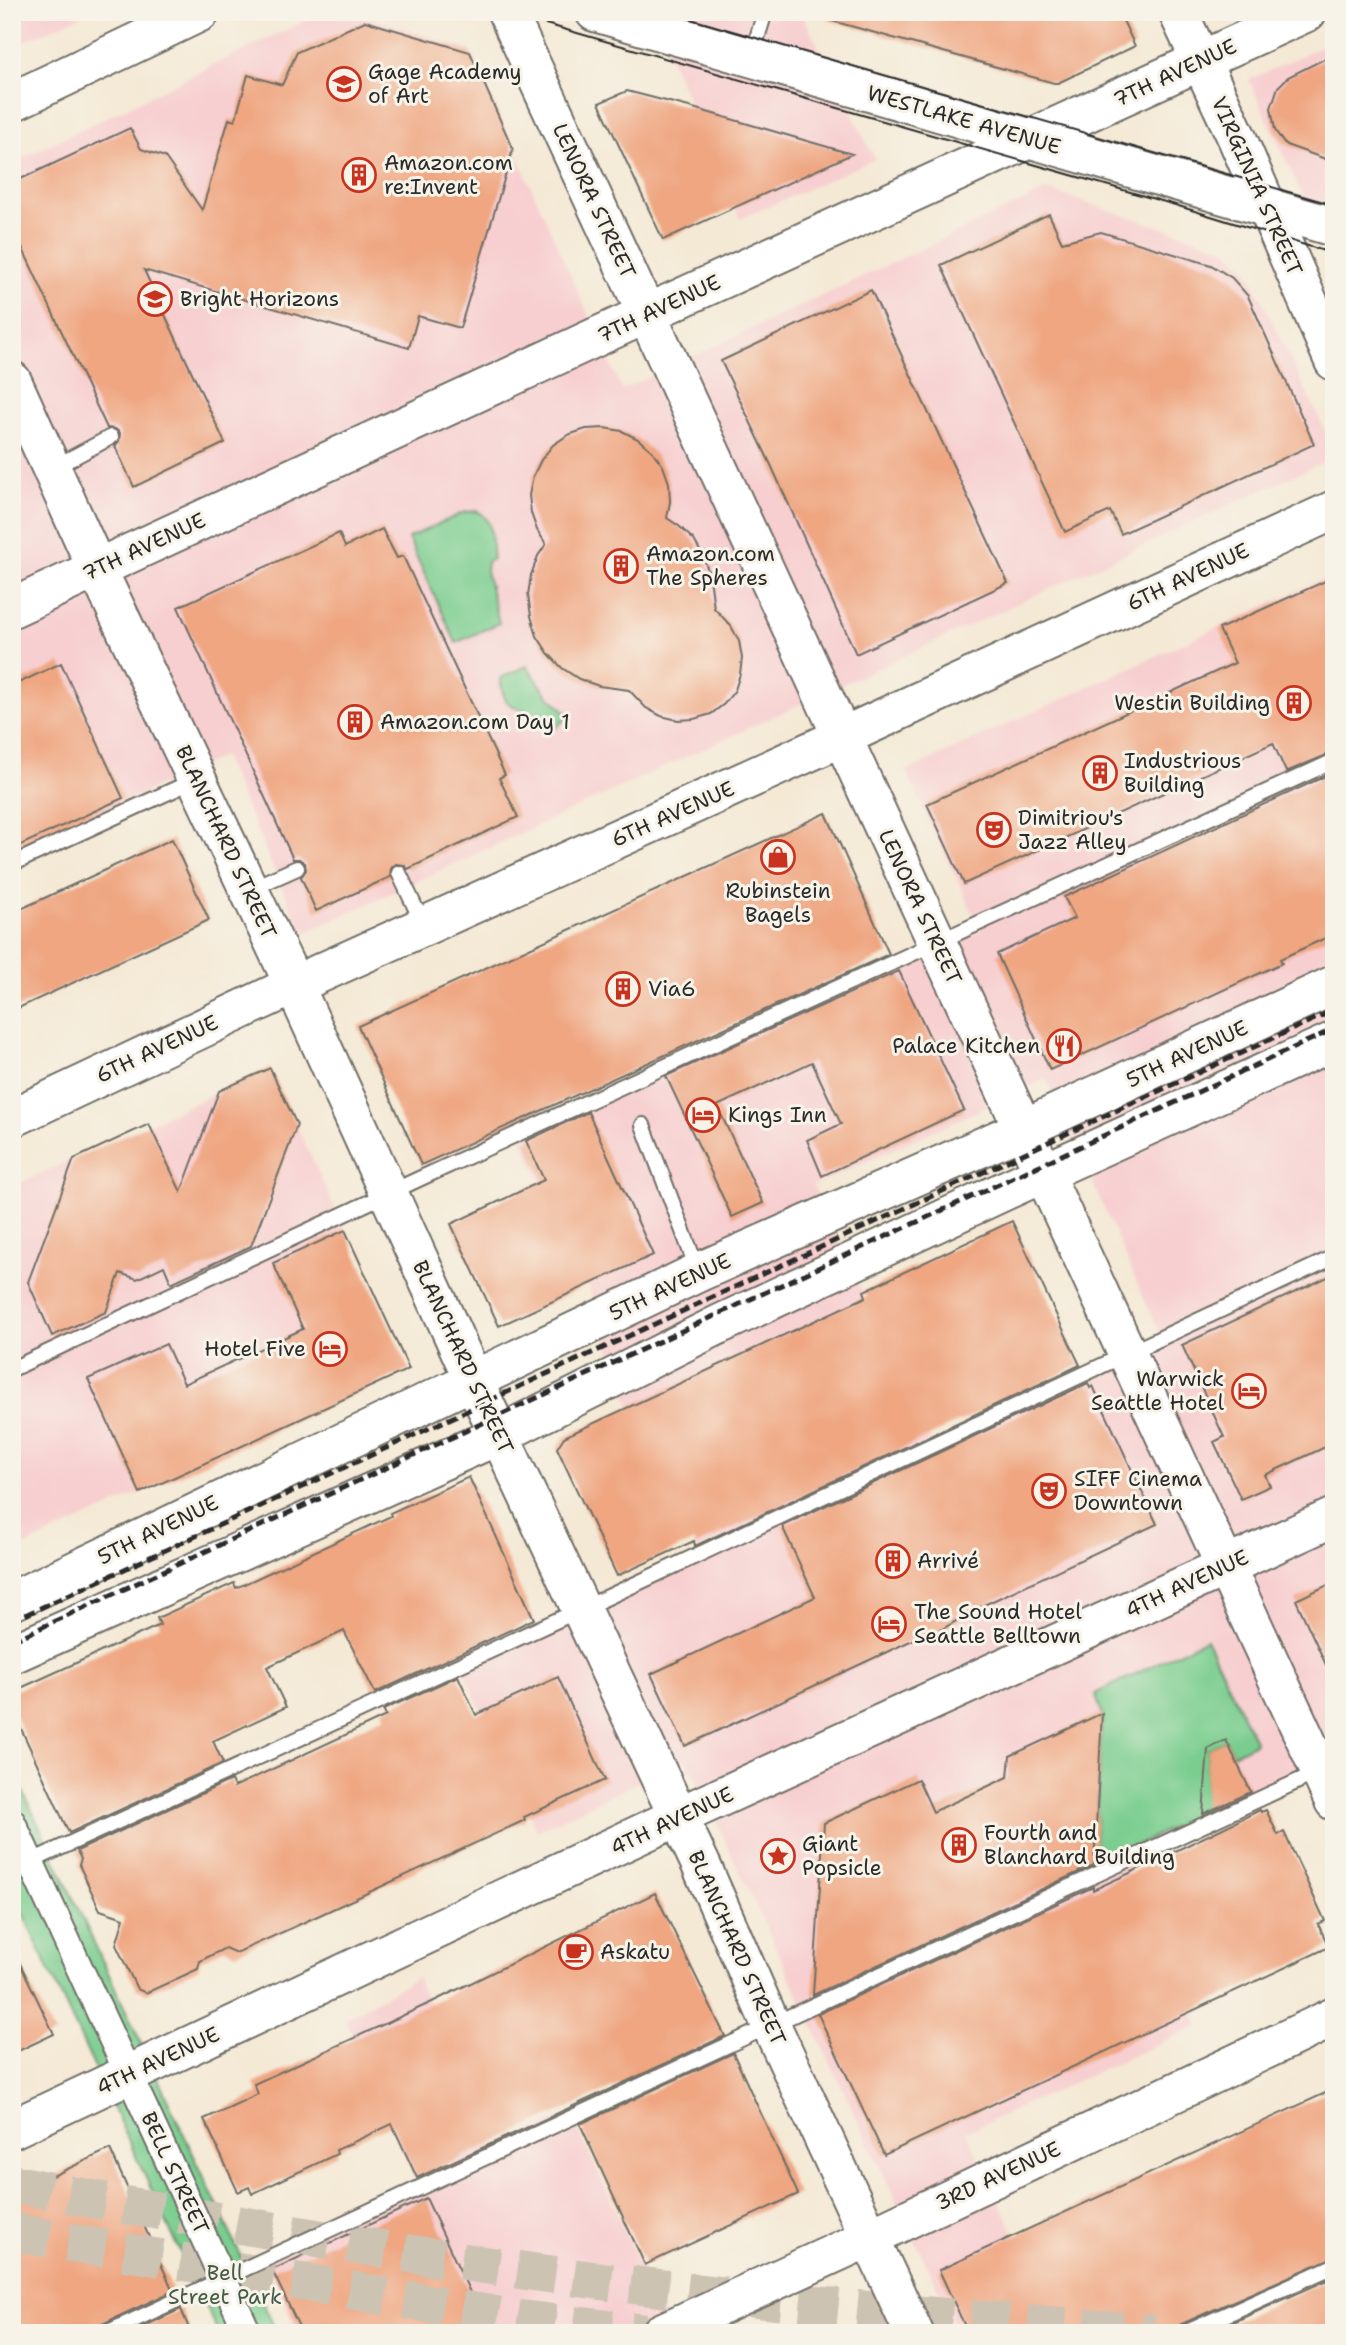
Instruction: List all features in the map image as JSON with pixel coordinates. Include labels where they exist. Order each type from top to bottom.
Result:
[{"type":"main road","points":[[12,102],[200,12]]},
{"type":"main road","name":"LENORA STREET","points":[[507,12],[1225,1567],[1329,1779]]},
{"type":"main road","name":"WESTLAKE AVENUE","points":[[595,12],[1334,227]]},
{"type":"main road","name":"VIRGINIA STREET","points":[[1178,12],[1237,138],[1334,361]]},
{"type":"main road","name":"7TH AVENUE","points":[[12,608],[1307,12]]},
{"type":"main road","name":"BLANCHARD STREET","points":[[12,381],[97,569],[294,985],[499,1435],[702,1867],[771,2025],[914,2333]]},
{"type":"main road","name":"6TH AVENUE","points":[[12,1118],[294,985],[1334,510]]},
{"type":"main road","name":"5TH AVENUE","points":[[12,1601],[699,1272],[1023,1129],[1334,985]]},
{"type":"main road","points":[[12,1654],[499,1435],[720,1325],[1334,1041]]},
{"type":"main road","name":"4TH AVENUE","points":[[12,2129],[677,1818],[1334,1517]]},
{"type":"main road","name":"3RD AVENUE","points":[[661,2333],[1334,2017]]},
{"type":"street","name":"BELL STREET","points":[[12,1822],[21,1866],[130,2075],[248,2333]]},
{"type":"lane","points":[[751,58],[765,12]]},
{"type":"lane","points":[[52,468],[111,437]]},
{"type":"lane","points":[[12,1368],[388,1193],[1334,761]]},
{"type":"lane","points":[[12,864],[197,779]]},
{"type":"lane","points":[[249,890],[297,867]]},
{"type":"lane","points":[[399,873],[424,926]]},
{"type":"lane","points":[[643,1125],[699,1272]]},
{"type":"lane","points":[[21,1866],[581,1609],[1334,1257]]},
{"type":"lane","points":[[106,2333],[771,2025],[1329,1779]]},
{"type":"lane","points":[[1185,2333],[1334,2266]]},
{"type":"shaded area","points":[[12,12],[89,12],[12,47]]},
{"type":"shaded area","points":[[323,12],[352,12],[470,50],[622,390],[1047,190],[1225,248],[1247,269],[1334,449],[1334,457],[303,934],[223,756],[12,855],[12,163]]},
{"type":"shaded area","points":[[650,12],[801,12],[875,159],[740,219]]},
{"type":"shaded area","points":[[1334,40],[1334,263],[1249,80]]},
{"type":"shaded area","points":[[1334,574],[1334,1757],[1122,1856],[1199,2025],[966,2132],[1062,2333],[959,2333],[686,1759],[537,1831],[463,1670],[1165,1345],[1046,1079],[813,1186],[931,1440],[697,1550],[629,1403],[589,1287],[521,1138],[981,931],[906,771]]},
{"type":"shaded area","points":[[270,1068],[409,1369],[12,1552],[12,1187]]},
{"type":"shaded area","points":[[417,1977],[494,2148],[571,2113],[672,2333],[298,2333],[263,2256],[417,2185],[345,2019]]},
{"type":"green space","points":[[477,511],[490,526],[493,559],[487,562],[486,571],[499,623],[456,643],[408,538],[465,512]]},
{"type":"green space","points":[[527,666],[547,694],[569,715],[555,729],[536,727],[530,712],[516,708],[505,698],[500,678]]},
{"type":"green space","points":[[1206,1639],[1256,1743],[1233,1754],[1226,1740],[1208,1749],[1204,1812],[1094,1866],[1102,1713],[1095,1694]]},
{"type":"green space","name":"Bell Street Park","points":[[12,1768],[277,2333],[218,2333],[12,1890]]},
{"type":"building","points":[[830,12],[1119,12],[1135,46],[1054,83],[829,20]]},
{"type":"building","name":"Amazon.com re:Invent","points":[[365,21],[470,52],[513,149],[460,328],[418,316],[409,348],[144,270],[225,443],[134,487],[115,446],[120,433],[107,428],[12,226],[12,183],[130,128],[141,149],[165,157],[202,210],[229,119],[235,121],[248,75],[282,85],[297,52]]},
{"type":"building","points":[[1334,54],[1334,162],[1283,142],[1275,130],[1271,108],[1278,87],[1288,77]]},
{"type":"building","points":[[627,91],[852,154],[663,240],[599,103]]},
{"type":"building","points":[[1049,214],[1062,242],[1101,232],[1211,265],[1232,278],[1248,296],[1314,444],[1121,534],[1110,511],[1065,532],[941,265]]},
{"type":"building","points":[[871,290],[1008,583],[856,654],[721,361]]},
{"type":"building","name":"Amazon.com The Spheres","points":[[586,429],[622,431],[638,439],[652,451],[663,466],[669,483],[667,518],[694,540],[710,577],[714,608],[731,626],[739,641],[742,658],[735,690],[724,704],[711,714],[678,720],[661,716],[646,708],[629,690],[599,686],[579,679],[562,668],[537,636],[528,595],[531,575],[546,544],[531,513],[529,495],[533,476],[553,445],[568,435]]},
{"type":"building","name":"Amazon.com Day 1","points":[[382,529],[397,558],[403,556],[505,775],[499,778],[518,817],[408,869],[404,865],[396,864],[391,868],[390,877],[316,911],[301,877],[306,870],[305,863],[293,859],[178,607],[339,533],[345,547]]},
{"type":"building","name":"Industrious Building","points":[[1334,577],[1334,752],[1286,772],[1273,743],[964,884],[927,804],[1235,663],[1219,629]]},
{"type":"building","points":[[61,663],[123,798],[12,849],[12,686]]},
{"type":"building","points":[[1334,772],[1334,934],[1280,959],[1282,963],[1050,1070],[997,954],[1075,918],[1064,897]]},
{"type":"building","name":"Via6","points":[[826,813],[889,954],[421,1165],[358,1026]]},
{"type":"building","points":[[172,839],[209,920],[12,1011],[12,913]]},
{"type":"building","points":[[899,971],[964,1110],[822,1176],[807,1140],[841,1124],[812,1062],[717,1106],[763,1203],[732,1217],[666,1076]]},
{"type":"building","points":[[270,1068],[297,1125],[251,1246],[171,1283],[164,1266],[137,1279],[120,1273],[106,1312],[52,1336],[28,1282],[74,1159],[149,1124],[181,1192],[219,1091]]},
{"type":"building","points":[[588,1112],[653,1255],[499,1326],[451,1224],[544,1180],[526,1141]]},
{"type":"building","points":[[1012,1221],[1080,1365],[695,1546],[694,1541],[617,1576],[557,1448],[564,1437],[866,1297],[864,1291]]},
{"type":"building","name":"Hotel Five","points":[[345,1230],[409,1369],[140,1493],[88,1379],[166,1344],[184,1384],[303,1329],[273,1263]]},
{"type":"building","name":"Warwick Seattle Hotel","points":[[1334,1274],[1334,1443],[1265,1475],[1270,1486],[1241,1499],[1214,1442],[1224,1437],[1182,1345]]},
{"type":"building","points":[[1088,1383],[1090,1388],[1093,1386],[1157,1524],[984,1605],[937,1632],[934,1630],[685,1746],[651,1674],[815,1597],[782,1526]]},
{"type":"building","points":[[469,1477],[534,1619],[375,1693],[344,1631],[267,1667],[286,1707],[213,1741],[223,1763],[69,1833],[12,1709],[12,1692],[160,1625],[157,1618],[234,1583],[236,1588]]},
{"type":"building","points":[[1334,1582],[1334,1682],[1296,1600]]},
{"type":"building","points":[[458,1676],[476,1715],[558,1677],[605,1780],[524,1817],[525,1820],[236,1953],[225,1948],[200,1961],[198,1969],[146,1993],[137,1989],[116,1945],[124,1918],[100,1910],[79,1865],[81,1859],[77,1851],[231,1780],[234,1787],[386,1716],[383,1710]]},
{"type":"building","name":"Fourth and Blanchard Building","points":[[1102,1713],[1094,1865],[813,1995],[824,1823],[918,1779],[933,1812],[1008,1777],[1010,1756]]},
{"type":"building","points":[[1226,1740],[1251,1792],[1203,1814],[1208,1749]]},
{"type":"building","points":[[1260,1810],[1266,1810],[1278,1835],[1284,1832],[1325,1921],[1318,1924],[1329,1947],[884,2155],[818,2014],[1093,1887],[1093,1890],[1130,1873]]},
{"type":"building","points":[[655,1893],[725,2036],[417,2178],[392,2124],[336,2150],[337,2154],[252,2194],[249,2187],[238,2192],[204,2119],[258,2094],[254,2084],[430,2003]]},
{"type":"building","points":[[12,1947],[54,2034],[12,2054]]},
{"type":"building","points":[[733,2053],[798,2194],[645,2265],[580,2124]]},
{"type":"building","points":[[1334,2089],[1334,2257],[1181,2324],[1175,2333],[968,2333],[939,2270]]},
{"type":"building","points":[[110,2149],[173,2291],[102,2324],[96,2333],[12,2333],[12,2195]]},
{"type":"building","points":[[426,2198],[489,2333],[302,2333],[272,2270]]},
{"type":"building","points":[[1334,2277],[1334,2333],[1209,2333]]},
{"type":"building","points":[[181,2309],[191,2333],[129,2333]]},
{"type":"tunnel","points":[[12,2183],[351,2244],[604,2281],[839,2307],[1154,2333]]},
{"type":"tunnel","points":[[12,2231],[519,2319],[645,2333]]},
{"type":"tram line","points":[[504,12],[1172,204],[1334,254]]},
{"type":"tram line","points":[[666,12],[1334,205]]},
{"type":"railway","points":[[12,1621],[1334,1010]]},
{"type":"railway","points":[[12,1641],[1334,1029]]},
{"type":"place","name":"Gage Academy of Art","points":[[344,84]]},
{"type":"place","name":"Amazon.com re:Invent","points":[[359,175]]},
{"type":"place","name":"Bright Horizons","points":[[155,299]]},
{"type":"place","name":"Amazon.com The Spheres","points":[[621,566]]},
{"type":"place","name":"Westin Building","points":[[1294,703]]},
{"type":"place","name":"Amazon.com Day 1","points":[[355,722]]},
{"type":"place","name":"Industrious Building","points":[[1100,773]]},
{"type":"place","name":"Dimitriou's Jazz Alley","points":[[994,830]]},
{"type":"place","name":"Rubinstein Bagels","points":[[778,857]]},
{"type":"place","name":"Via6","points":[[623,989]]},
{"type":"place","name":"Palace Kitchen","points":[[1064,1046]]},
{"type":"place","name":"Kings Inn","points":[[703,1115]]},
{"type":"place","name":"Hotel Five","points":[[330,1349]]},
{"type":"place","name":"Warwick Seattle Hotel","points":[[1249,1391]]},
{"type":"place","name":"SIFF Cinema Downtown","points":[[1049,1491]]},
{"type":"place","name":"Arrivé","points":[[893,1561]]},
{"type":"place","name":"The Sound Hotel Seattle Belltown","points":[[889,1624]]},
{"type":"place","name":"Fourth and Blanchard Building","points":[[959,1845]]},
{"type":"place","name":"Giant Popsicle","points":[[778,1856]]},
{"type":"place","name":"Askatu","points":[[576,1952]]}]
